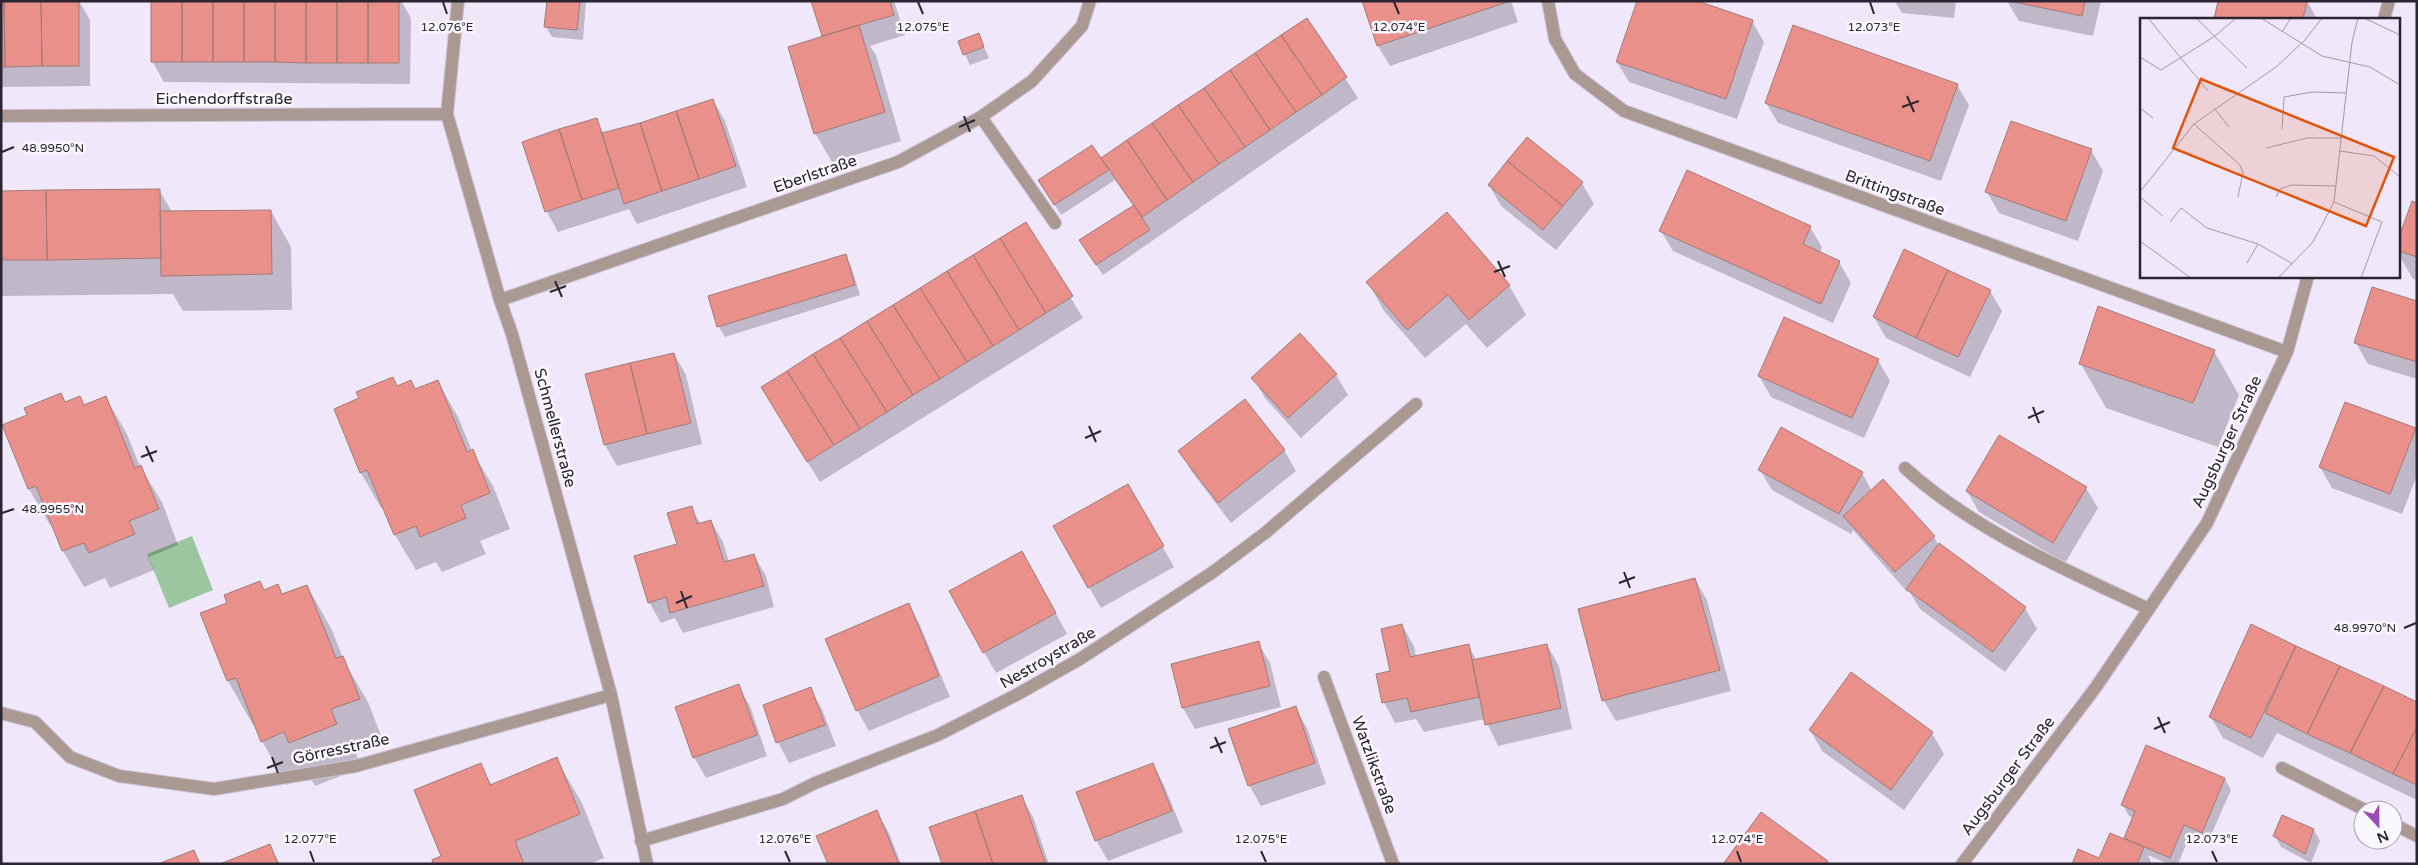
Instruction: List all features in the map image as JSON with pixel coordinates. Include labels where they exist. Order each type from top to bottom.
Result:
[{"type":"street","name":"Schmellerstraße","points":[[458,1],[447,114],[500,300],[512,334],[611,695],[647,864]]},
{"type":"street","name":"Eberlstraße","points":[[500,300],[898,162],[981,117],[1032,81],[1082,26],[1090,1]]},
{"type":"street","name":"Brittingstraße","points":[[1548,1],[1555,39],[1575,74],[1624,111],[2287,352]]},
{"type":"street","points":[[2384,18],[2389,1]]},
{"type":"street","name":"Eichendorffstraße","points":[[1,116],[447,114]]},
{"type":"street","points":[[981,117],[1055,223]]},
{"type":"street","name":"Augsburger Straße","points":[[1962,864],[2096,687],[2208,523],[2287,352],[2307,278]]},
{"type":"street","name":"Nestroystraße","points":[[641,841],[783,799],[815,783],[938,735],[1018,694],[1080,659],[1213,572],[1265,533],[1416,404]]},
{"type":"street","points":[[1905,468],[1929,490],[2033,554],[2149,609]]},
{"type":"street","name":"Watzlikstraße","points":[[1324,677],[1393,864]]},
{"type":"street","name":"Görresstraße","points":[[1,713],[35,722],[70,757],[119,776],[214,789],[356,766],[611,695]]},
{"type":"street","points":[[2282,768],[2353,804]]},
{"type":"street","points":[[2403,829],[2417,836]]},
{"type":"green space","points":[[192,536],[213,590],[169,608],[147,554]]},
{"type":"building","points":[[1,1],[4,1],[5,67],[1,67]]},
{"type":"building","points":[[4,1],[41,1],[42,66],[5,67]]},
{"type":"building","points":[[41,1],[79,1],[79,66],[42,66]]},
{"type":"building","points":[[151,1],[182,1],[182,62],[151,62]]},
{"type":"building","points":[[182,1],[213,1],[213,62],[182,62]]},
{"type":"building","points":[[213,1],[244,1],[244,62],[213,62]]},
{"type":"building","points":[[244,1],[275,1],[275,62],[244,62]]},
{"type":"building","points":[[275,1],[306,1],[306,63],[275,62]]},
{"type":"building","points":[[306,1],[337,1],[337,63],[306,63]]},
{"type":"building","points":[[337,1],[368,1],[368,63],[337,63]]},
{"type":"building","points":[[368,1],[399,1],[399,63],[368,63]]},
{"type":"building","points":[[547,1],[580,1],[577,30],[544,27]]},
{"type":"building","points":[[811,1],[890,1],[894,15],[822,36]]},
{"type":"building","points":[[1362,1],[1507,1],[1507,2],[1377,46]]},
{"type":"building","points":[[1637,1],[1698,1],[1753,20],[1726,99],[1616,62]]},
{"type":"building","points":[[2009,1],[2085,1],[2082,16]]},
{"type":"building","points":[[2218,1],[2307,1],[2303,18],[2214,18]]},
{"type":"building","points":[[1307,18],[1347,77],[1322,95],[1281,35]]},
{"type":"building","points":[[859,25],[885,112],[814,134],[788,47]]},
{"type":"building","points":[[1793,25],[1958,84],[1930,161],[1765,103]]},
{"type":"building","points":[[979,33],[984,47],[963,55],[958,41]]},
{"type":"building","points":[[1281,35],[1322,95],[1296,112],[1255,53]]},
{"type":"building","points":[[1255,53],[1296,112],[1270,130],[1230,70]]},
{"type":"building","points":[[1230,70],[1270,130],[1245,147],[1204,88]]},
{"type":"building","points":[[1204,88],[1245,147],[1219,164],[1178,105]]},
{"type":"building","points":[[713,99],[736,166],[699,179],[676,111]]},
{"type":"building","points":[[1178,105],[1219,164],[1193,182],[1152,123]]},
{"type":"building","points":[[676,111],[699,179],[662,191],[640,123]]},
{"type":"building","points":[[597,118],[619,188],[582,200],[559,129]]},
{"type":"building","points":[[2011,121],[2092,149],[2066,221],[1985,192]]},
{"type":"building","points":[[640,123],[662,191],[624,204],[602,133]]},
{"type":"building","points":[[1152,123],[1193,182],[1167,200],[1127,140]]},
{"type":"building","points":[[559,129],[582,200],[545,212],[522,142]]},
{"type":"building","points":[[1527,137],[1583,182],[1563,206],[1507,161]]},
{"type":"building","points":[[1127,140],[1167,200],[1142,217],[1101,158]]},
{"type":"building","points":[[1092,145],[1109,170],[1054,205],[1038,180]]},
{"type":"building","points":[[1507,161],[1563,206],[1543,230],[1488,185]]},
{"type":"building","points":[[1687,170],[1811,226],[1803,244],[1840,261],[1821,304],[1659,231]]},
{"type":"building","points":[[160,189],[161,258],[47,260],[46,190]]},
{"type":"building","points":[[46,190],[47,260],[1,260],[1,191]]},
{"type":"building","points":[[2412,201],[2417,203],[2417,257],[2400,251],[2400,234]]},
{"type":"building","points":[[1134,205],[1150,230],[1096,265],[1079,240]]},
{"type":"building","points":[[271,210],[272,274],[161,276],[160,211]]},
{"type":"building","points":[[1447,212],[1510,285],[1469,320],[1448,295],[1407,330],[1366,282]]},
{"type":"building","points":[[1026,222],[1073,296],[1046,313],[1000,238]]},
{"type":"building","points":[[1000,238],[1046,313],[1019,330],[973,255]]},
{"type":"building","points":[[1904,249],[1948,270],[1916,338],[1873,317]]},
{"type":"building","points":[[846,254],[855,285],[717,327],[708,296]]},
{"type":"building","points":[[973,255],[1019,330],[993,346],[947,271]]},
{"type":"building","points":[[1948,270],[1991,290],[1958,357],[1916,338]]},
{"type":"building","points":[[947,271],[993,346],[967,362],[920,288]]},
{"type":"building","points":[[2372,287],[2417,301],[2417,362],[2354,343]]},
{"type":"building","points":[[920,288],[967,362],[940,379],[893,305]]},
{"type":"building","points":[[893,305],[940,379],[913,395],[867,321]]},
{"type":"building","points":[[2098,306],[2215,350],[2193,403],[2079,364]]},
{"type":"building","points":[[1784,317],[1879,359],[1852,418],[1758,376]]},
{"type":"building","points":[[867,321],[913,395],[887,412],[840,338]]},
{"type":"building","points":[[1300,333],[1337,374],[1288,418],[1251,378]]},
{"type":"building","points":[[840,338],[887,412],[860,429],[813,354]]},
{"type":"building","points":[[674,353],[691,423],[647,434],[630,363]]},
{"type":"building","points":[[813,354],[860,429],[834,445],[787,371]]},
{"type":"building","points":[[630,363],[647,434],[604,445],[585,374]]},
{"type":"building","points":[[787,371],[834,445],[807,462],[761,387]]},
{"type":"building","points":[[393,377],[397,386],[411,380],[415,389],[438,380],[467,452],[473,449],[490,493],[461,505],[466,518],[420,537],[416,526],[394,535],[367,470],[360,473],[334,409],[359,398],[356,392]]},
{"type":"building","points":[[61,393],[65,402],[80,396],[84,405],[106,396],[135,468],[141,465],[159,509],[129,521],[135,534],[89,553],[84,543],[62,551],[36,486],[28,489],[2,425],[27,415],[24,408]]},
{"type":"building","points":[[1245,399],[1285,450],[1218,503],[1178,451]]},
{"type":"building","points":[[2345,402],[2416,428],[2390,494],[2319,467]]},
{"type":"building","points":[[1781,427],[1863,472],[1839,514],[1758,470]]},
{"type":"building","points":[[1999,435],[2087,487],[2053,543],[1966,491]]},
{"type":"building","points":[[1883,479],[1935,536],[1895,572],[1843,516]]},
{"type":"building","points":[[1128,484],[1164,546],[1088,588],[1053,526]]},
{"type":"building","points":[[692,506],[697,524],[711,520],[724,562],[754,554],[764,586],[670,613],[666,597],[648,603],[634,556],[677,544],[667,513]]},
{"type":"building","points":[[1939,543],[2026,607],[1993,652],[1906,589]]},
{"type":"building","points":[[1022,551],[1056,613],[983,653],[949,591]]},
{"type":"building","points":[[1695,578],[1720,670],[1602,701],[1578,609]]},
{"type":"building","points":[[260,581],[264,590],[278,584],[282,594],[307,585],[336,658],[343,656],[360,699],[331,709],[337,724],[289,743],[284,732],[261,742],[236,678],[227,681],[200,613],[227,603],[224,595]]},
{"type":"building","points":[[909,603],[939,676],[856,711],[825,639]]},
{"type":"building","points":[[1402,624],[1410,657],[1469,644],[1479,697],[1411,712],[1407,698],[1382,703],[1376,674],[1390,671],[1381,629]]},
{"type":"building","points":[[2251,624],[2296,646],[2251,738],[2209,717]]},
{"type":"building","points":[[1259,641],[1270,686],[1182,708],[1171,664]]},
{"type":"building","points":[[1547,644],[1561,708],[1485,725],[1472,660]]},
{"type":"building","points":[[2296,646],[2340,666],[2307,734],[2265,713]]},
{"type":"building","points":[[2340,666],[2384,686],[2350,753],[2307,734]]},
{"type":"building","points":[[1851,672],[1933,732],[1891,790],[1809,730]]},
{"type":"building","points":[[739,684],[757,735],[693,758],[675,707]]},
{"type":"building","points":[[2384,686],[2417,702],[2417,727],[2393,774],[2350,753]]},
{"type":"building","points":[[811,687],[825,725],[776,743],[763,705]]},
{"type":"building","points":[[1296,706],[1315,763],[1248,786],[1228,729]]},
{"type":"building","points":[[2417,727],[2417,785],[2393,774]]},
{"type":"building","points":[[2146,745],[2225,778],[2202,833],[2184,825],[2170,858],[2124,838],[2135,811],[2121,805]]},
{"type":"building","points":[[557,757],[580,814],[515,841],[524,864],[433,864],[432,860],[441,856],[414,790],[481,763],[490,785]]},
{"type":"building","points":[[1153,763],[1172,811],[1095,841],[1076,792]]},
{"type":"building","points":[[1022,795],[1045,862],[1038,864],[993,864],[975,811]]},
{"type":"building","points":[[877,810],[899,864],[828,864],[816,836]]},
{"type":"building","points":[[975,811],[993,864],[942,864],[929,827]]},
{"type":"building","points":[[1761,812],[1828,861],[1826,864],[1723,864]]},
{"type":"building","points":[[2282,815],[2314,829],[2305,854],[2273,836]]},
{"type":"building","points":[[2110,833],[2144,847],[2137,864],[2072,864],[2078,849],[2099,858]]},
{"type":"building","points":[[270,844],[278,864],[220,864]]},
{"type":"building","points":[[194,850],[200,864],[158,864]]}]
